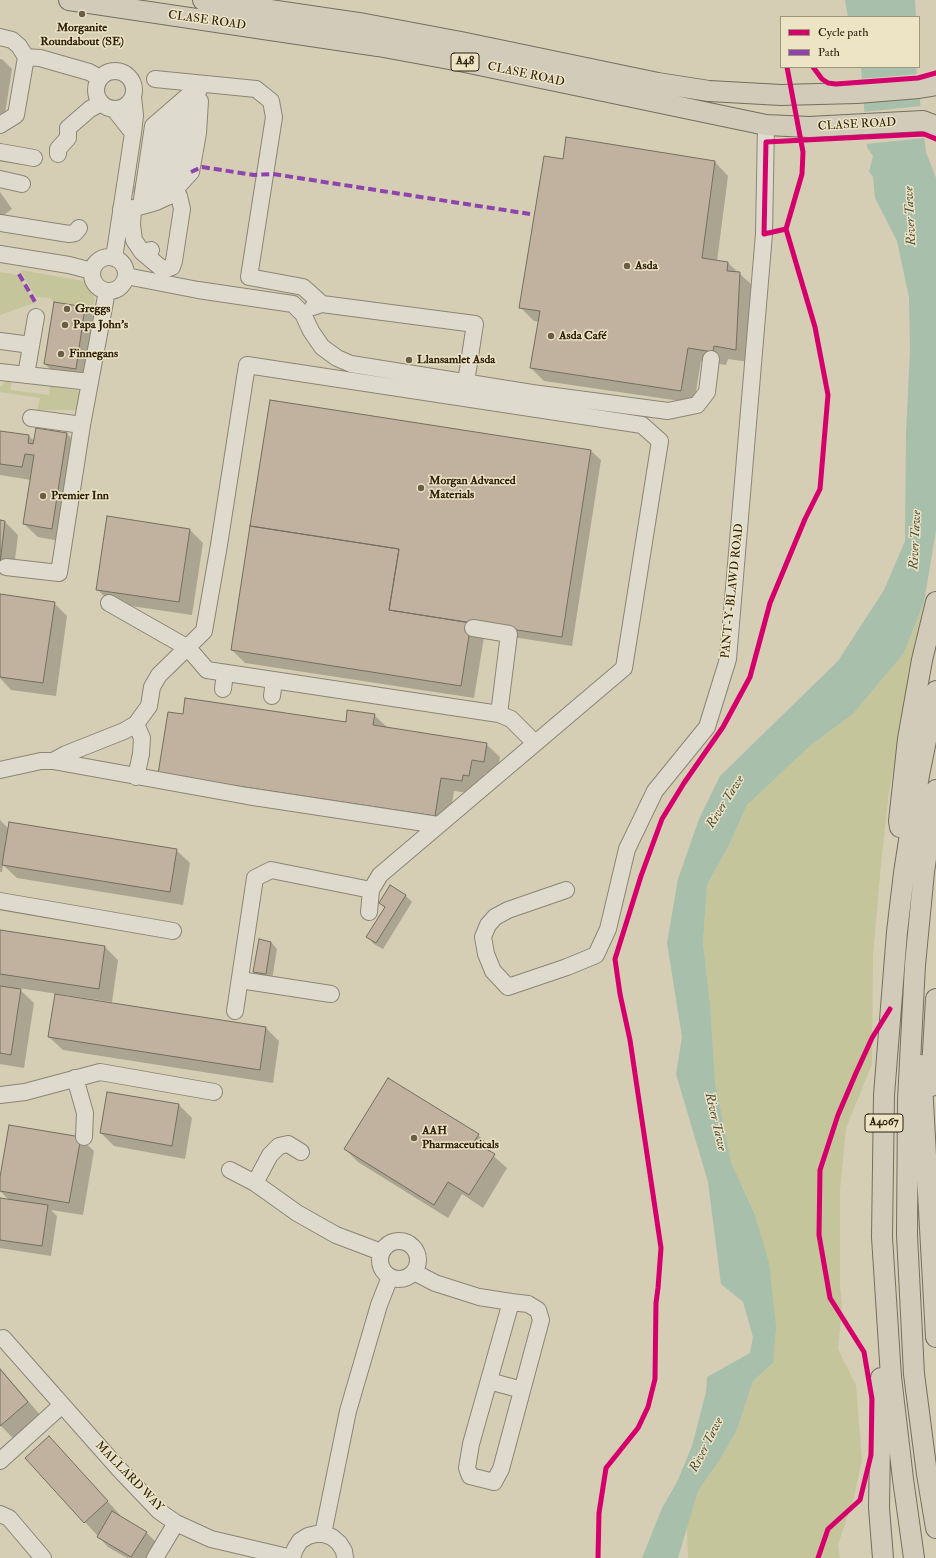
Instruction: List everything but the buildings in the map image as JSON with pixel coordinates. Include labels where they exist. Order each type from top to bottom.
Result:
[{"type":"main road","name":"CLASE ROAD","points":[[69,0],[385,48],[460,61],[766,125],[809,127],[930,124]]},
{"type":"main road","name":"CLASE ROAD","points":[[203,0],[394,30],[461,42],[658,83],[709,90],[781,95],[928,87]]},
{"type":"main road","points":[[904,873],[899,821],[908,739],[922,660],[936,602]]},
{"type":"main road","name":"A4067","points":[[914,1558],[891,1376],[882,1237],[884,1095],[897,932],[904,873],[919,775],[936,690]]},
{"type":"main road","name":"A4067","points":[[936,790],[924,872],[915,965],[908,1100],[907,1235],[914,1374],[927,1474],[936,1528]]},
{"type":"main road","points":[[915,965],[936,1337]]},
{"type":"main road","points":[[927,1166],[936,999]]},
{"type":"main road","points":[[882,1237],[879,1508],[883,1558]]},
{"type":"street","points":[[0,37],[12,40],[19,46],[26,57],[16,115],[0,125]]},
{"type":"street","points":[[26,57],[40,58],[89,72],[100,78]]},
{"type":"street","points":[[133,133],[98,98],[96,88],[100,78],[105,74],[115,71],[155,79],[256,89],[271,101],[274,117],[249,277],[303,287],[322,304]]},
{"type":"street","points":[[126,74],[130,79],[134,94]]},
{"type":"street","points":[[155,79],[135,86],[135,115],[133,133],[143,206],[132,225],[134,240],[149,250],[160,267],[166,269],[172,267],[174,261],[182,209],[179,196],[173,192]]},
{"type":"street","points":[[143,206],[169,196],[191,172],[198,133],[201,84]]},
{"type":"street","points":[[114,258],[143,206],[153,126],[201,84]]},
{"type":"street","points":[[58,154],[58,149],[68,138],[68,128],[90,109],[107,106],[125,106],[134,94]]},
{"type":"street","name":"PANT-Y-BLAWD ROAD","points":[[566,890],[508,910],[495,917],[488,925],[483,937],[486,954],[493,971],[508,987],[566,968],[596,955],[608,930],[627,849],[655,792],[707,727],[728,659],[764,234],[766,125]]},
{"type":"street","points":[[0,152],[34,158]]},
{"type":"street","points":[[0,179],[22,184]]},
{"type":"street","points":[[0,223],[69,234],[75,233],[79,228]]},
{"type":"street","points":[[0,254],[69,265],[92,271]]},
{"type":"street","points":[[103,258],[114,258],[123,265],[126,276],[122,286],[117,289],[106,291],[96,286],[92,277],[92,271],[98,261],[103,258]]},
{"type":"street","points":[[126,276],[198,290],[293,304],[303,314],[311,332],[322,347],[337,358],[351,364],[668,411],[697,406],[707,392],[711,359]]},
{"type":"street","points":[[6,567],[24,562],[59,573],[82,425],[106,291]]},
{"type":"street","points":[[300,311],[322,304],[475,324],[466,382]]},
{"type":"street","points":[[26,375],[36,317]]},
{"type":"street","points":[[0,341],[31,345]]},
{"type":"street","points":[[53,761],[66,754],[124,731],[136,724],[149,706],[152,687],[159,675],[204,631],[247,365],[642,425],[660,441],[624,668],[380,875],[371,890],[369,912]]},
{"type":"street","points":[[3,375],[26,375],[90,382]]},
{"type":"street","points":[[31,418],[82,425]]},
{"type":"street","points":[[109,603],[188,648],[207,670],[499,714],[512,719],[535,743]]},
{"type":"street","points":[[473,628],[509,634],[499,714]]},
{"type":"street","points":[[223,689],[225,673]]},
{"type":"street","points":[[272,696],[274,680]]},
{"type":"street","points":[[136,724],[142,738],[136,776]]},
{"type":"street","points":[[0,770],[41,761],[53,761],[438,825]]},
{"type":"street","points":[[235,1011],[255,878],[271,870],[371,890]]},
{"type":"street","points":[[0,901],[174,931]]},
{"type":"street","points":[[240,980],[331,994]]},
{"type":"street","points":[[0,1095],[25,1092],[100,1072],[214,1092]]},
{"type":"street","points":[[75,1078],[85,1113],[84,1137]]},
{"type":"street","points":[[255,1183],[270,1155],[279,1146],[288,1144],[301,1152]]},
{"type":"street","points":[[230,1170],[255,1183],[297,1213],[336,1235],[381,1252]]},
{"type":"street","points":[[396,1241],[409,1244],[414,1248],[418,1260],[414,1272],[403,1279],[390,1277],[384,1273],[381,1266],[379,1259],[381,1252],[390,1243],[396,1241]]},
{"type":"street","points":[[414,1272],[435,1283],[479,1297],[528,1304],[538,1310],[541,1320],[501,1470],[494,1482],[470,1476],[467,1468],[471,1444],[511,1302]]},
{"type":"street","points":[[323,1534],[348,1411],[379,1305],[390,1277]]},
{"type":"street","name":"MALLARD WAY","points":[[3,1338],[159,1511],[176,1523],[212,1539],[292,1558]]},
{"type":"street","points":[[489,1381],[522,1390]]},
{"type":"street","points":[[0,1461],[62,1405]]},
{"type":"street","points":[[0,1514],[9,1518],[43,1558]]},
{"type":"street","points":[[155,1558],[176,1523]]},
{"type":"street","points":[[292,1558],[300,1541],[308,1536],[316,1534],[323,1534],[332,1537],[339,1543],[344,1551],[345,1558]]},
{"type":"shaded area","points":[[20,270],[84,281],[95,299],[93,307],[54,302],[50,298],[36,297]]},
{"type":"shaded area","points":[[0,272],[18,275],[34,303],[0,315]]},
{"type":"shaded area","points":[[6,381],[12,381],[10,390],[49,395],[50,386],[80,391],[81,405],[76,410],[37,410],[40,398],[0,392],[0,387]]},
{"type":"shaded area","points":[[924,602],[889,792],[873,956],[872,1064],[846,1128],[840,1189],[840,1284],[842,1308],[838,1349],[856,1385],[862,1460],[854,1497],[838,1545],[840,1558],[688,1558],[687,1526],[698,1491],[719,1461],[737,1430],[753,1381],[773,1363],[755,1215],[731,1162],[715,1081],[710,1004],[703,943],[707,885],[729,845],[747,805],[811,745],[853,714],[904,653]]},
{"type":"water","points":[[845,0],[915,0],[916,16],[848,16]]},
{"type":"water","name":"River Tawe","points":[[861,68],[916,68],[926,152],[936,178],[936,531],[924,602],[904,653],[853,714],[811,745],[747,805],[729,845],[707,885],[703,943],[710,1004],[715,1081],[731,1162],[755,1215],[769,1263],[776,1326],[773,1363],[753,1381],[737,1430],[719,1461],[698,1491],[678,1558],[642,1558],[662,1508],[677,1482],[692,1446],[706,1392],[707,1377],[750,1353],[753,1337],[743,1302],[721,1284],[708,1182],[676,1074],[682,1037],[667,943],[678,879],[699,819],[720,776],[838,661],[884,590],[905,541],[906,433],[910,351],[909,297],[897,241],[875,198],[873,177],[869,172],[873,156],[867,147]]},
{"type":"pier","points":[[918,74],[920,96],[862,101],[860,79]]},
{"type":"pier","points":[[922,106],[925,138],[865,144],[863,112]]},
{"type":"marked path","points":[[191,172],[202,167],[254,175],[273,174],[530,214]]},
{"type":"marked path","points":[[19,274],[35,302]]},
{"type":"cycle path","points":[[598,1558],[599,1513],[606,1468],[638,1428],[648,1407],[655,1379],[656,1303],[661,1248],[630,1040],[620,994],[615,959],[641,876],[662,819],[684,783],[723,727],[750,677],[770,603],[805,519],[820,489],[828,395],[815,327],[786,229],[802,174],[803,152],[787,68]]},
{"type":"cycle path","points":[[814,68],[822,79],[828,83],[836,84],[918,78],[936,73]]},
{"type":"cycle path","points":[[786,229],[764,234],[766,142],[924,134],[936,139]]},
{"type":"cycle path","points":[[818,1558],[828,1529],[860,1500],[871,1455],[872,1399],[864,1352],[830,1298],[819,1235],[820,1170],[838,1115],[856,1073],[872,1038],[890,1009]]},
{"type":"place","name":"Morganite Roundabout (SE)","points":[[82,14]]},
{"type":"place","name":"Asda","points":[[627,266]]},
{"type":"place","name":"Greggs","points":[[67,309]]},
{"type":"place","name":"Papa John's","points":[[65,325]]},
{"type":"place","name":"Asda Café","points":[[551,336]]},
{"type":"place","name":"Finnegans","points":[[61,354]]},
{"type":"place","name":"Llansamlet Asda","points":[[409,360]]},
{"type":"place","name":"Morgan Advanced Materials","points":[[421,488]]},
{"type":"place","name":"Premier Inn","points":[[43,496]]},
{"type":"place","name":"AAH Pharmaceuticals","points":[[414,1138]]}]
